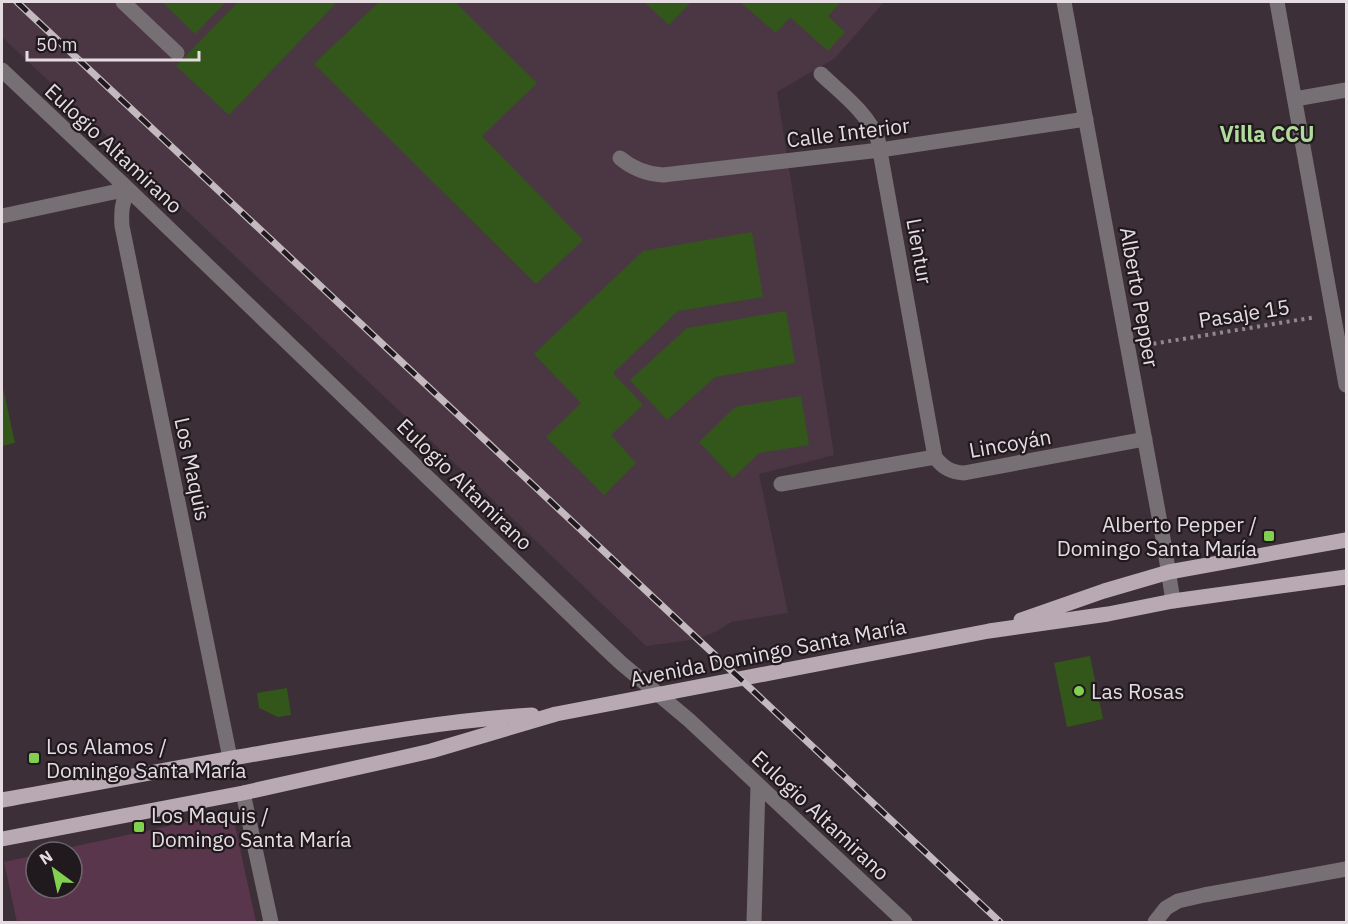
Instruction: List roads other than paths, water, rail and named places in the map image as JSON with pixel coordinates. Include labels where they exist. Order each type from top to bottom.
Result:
[{"type":"main road","name":"Avenida Domingo Santa María","points":[[989,631],[1104,591],[1169,572],[1347,540]]},
{"type":"main road","name":"Avenida Domingo Santa María","points":[[2,839],[243,793],[431,751],[556,714],[989,631],[1108,614],[1173,601],[1347,577]]},
{"type":"main road","name":"Avenida Domingo Santa María","points":[[2,800],[387,731],[496,717],[556,714]]},
{"type":"street","points":[[123,2],[177,52]]},
{"type":"street","name":"Alberto Pepper","points":[[1064,2],[1173,601]]},
{"type":"street","points":[[1277,2],[1347,385]]},
{"type":"street","name":"Eulogio Altamirano","points":[[2,70],[613,656],[689,720],[905,922]]},
{"type":"street","name":"Lientur","points":[[821,74],[871,124],[878,140],[935,457]]},
{"type":"street","points":[[1295,99],[1347,90]]},
{"type":"street","name":"Calle Interior","points":[[620,158],[639,171],[663,176],[880,150],[1086,119]]},
{"type":"street","points":[[2,216],[128,189]]},
{"type":"street","name":"Los Maquis","points":[[128,189],[121,209],[122,226],[230,758]]},
{"type":"street","name":"Lincoyán","points":[[935,457],[946,469],[964,473],[1145,439]]},
{"type":"street","points":[[781,484],[935,457]]},
{"type":"street","points":[[754,922],[758,784]]},
{"type":"street","points":[[243,793],[271,922]]},
{"type":"street","points":[[1155,922],[1166,908],[1178,901],[1347,869]]},
{"type":"railway","points":[[17,2],[1000,922]]},
{"type":"place","name":"Alberto Pepper / Domingo Santa María","points":[[1269,536]]},
{"type":"place","name":"Las Rosas","points":[[1079,691]]},
{"type":"place","name":"Los Alamos / Domingo Santa María","points":[[34,758]]},
{"type":"place","name":"Los Maquis / Domingo Santa María","points":[[139,827]]},
{"type":"district","name":"Villa CCU","points":[[1267,133]]}]
